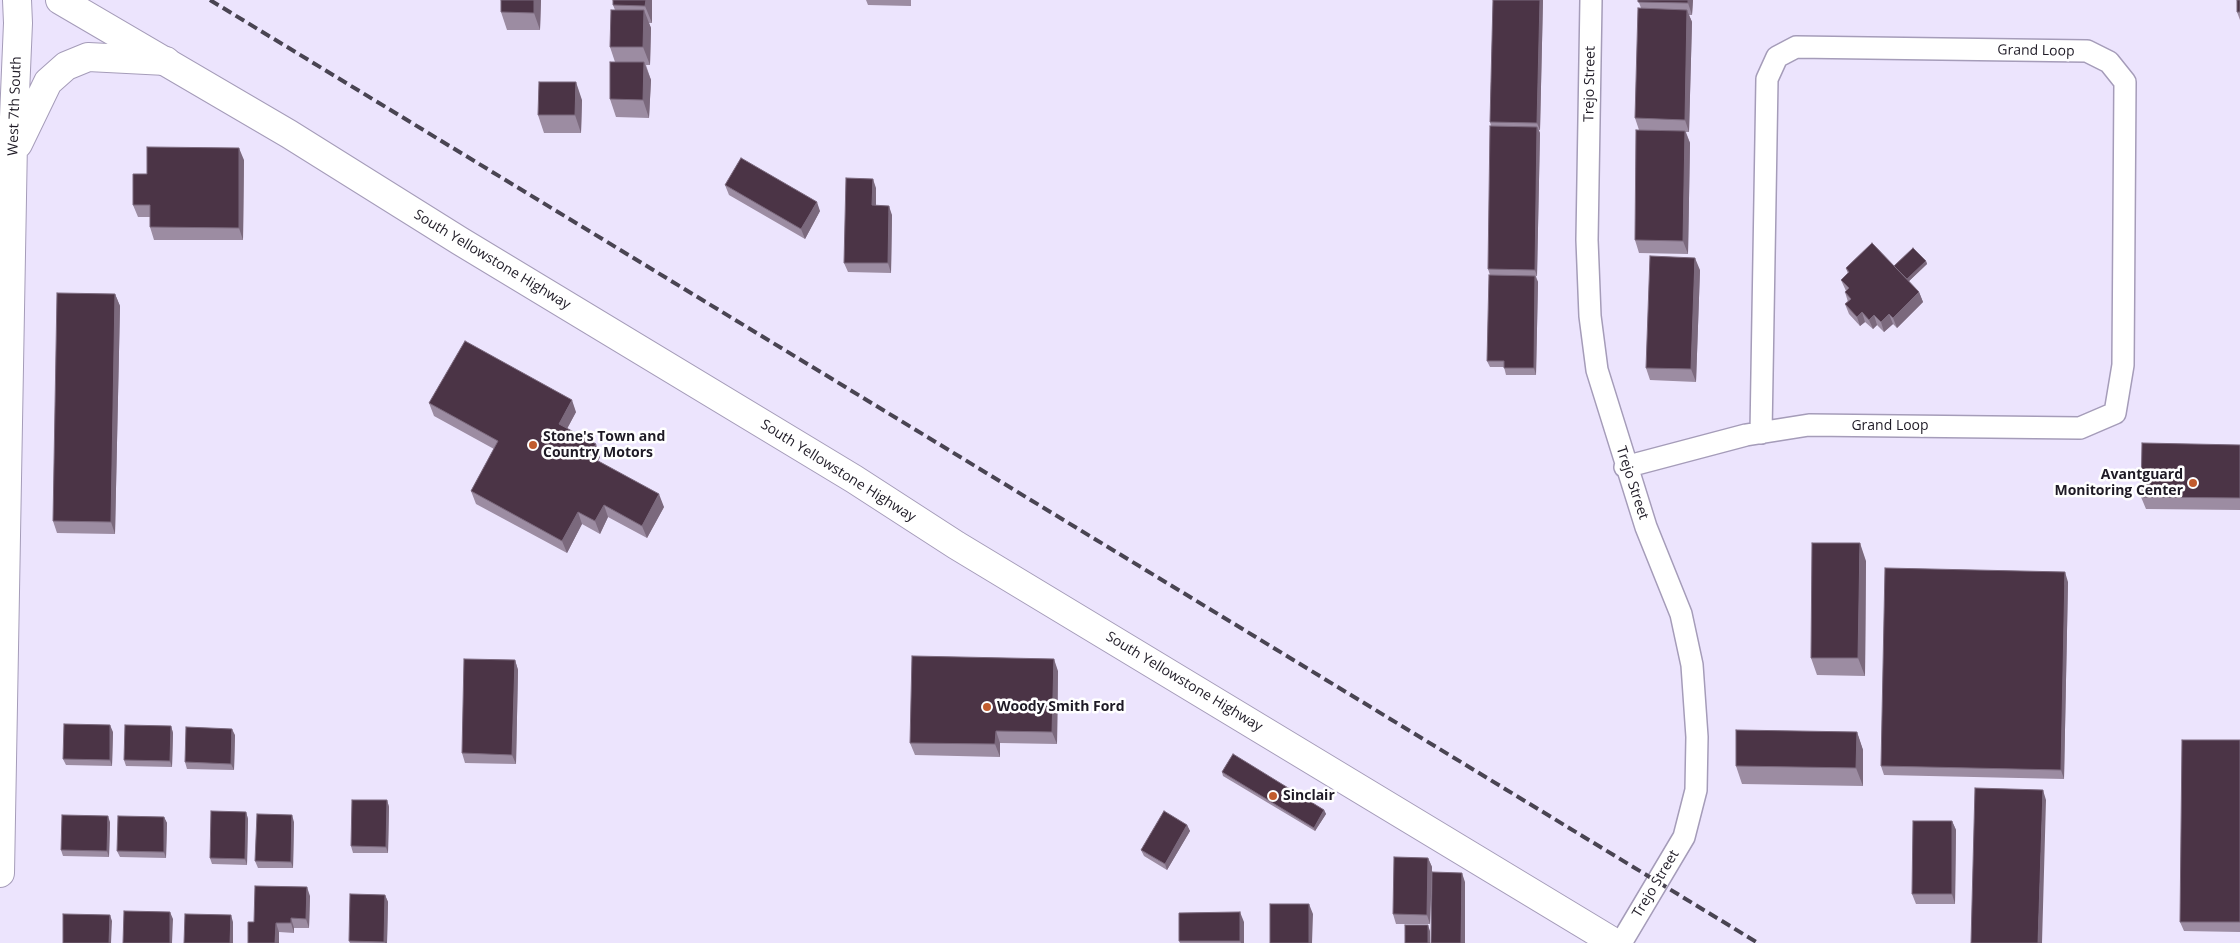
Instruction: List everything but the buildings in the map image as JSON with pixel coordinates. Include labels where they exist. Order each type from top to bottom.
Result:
[{"type":"main road","name":"West 7th South","points":[[0,873],[17,0]]},
{"type":"main road","name":"South Yellowstone Highway","points":[[60,0],[166,61],[854,478],[956,545],[1615,943]]},
{"type":"main road","points":[[13,155],[48,82],[66,66],[88,57],[166,61]]},
{"type":"street","name":"Trejo Street","points":[[1591,0],[1587,240],[1590,316],[1597,370],[1625,467],[1646,527],[1681,614],[1692,665],[1697,736],[1696,790],[1684,837],[1620,943]]},
{"type":"street","name":"Grand Loop","points":[[1625,467],[1761,433],[1809,426],[2080,428],[2115,412],[2123,365],[2124,82],[2109,62],[2087,51],[1796,47],[1777,57],[1766,79],[1761,433]]},
{"type":"railway","points":[[210,0],[1758,943]]},
{"type":"place","name":"Stone's Town and Country Motors","points":[[533,445]]},
{"type":"place","name":"Avantguard Monitoring Center","points":[[2193,483]]},
{"type":"place","name":"Woody Smith Ford","points":[[987,707]]},
{"type":"place","name":"Sinclair","points":[[1273,796]]}]
